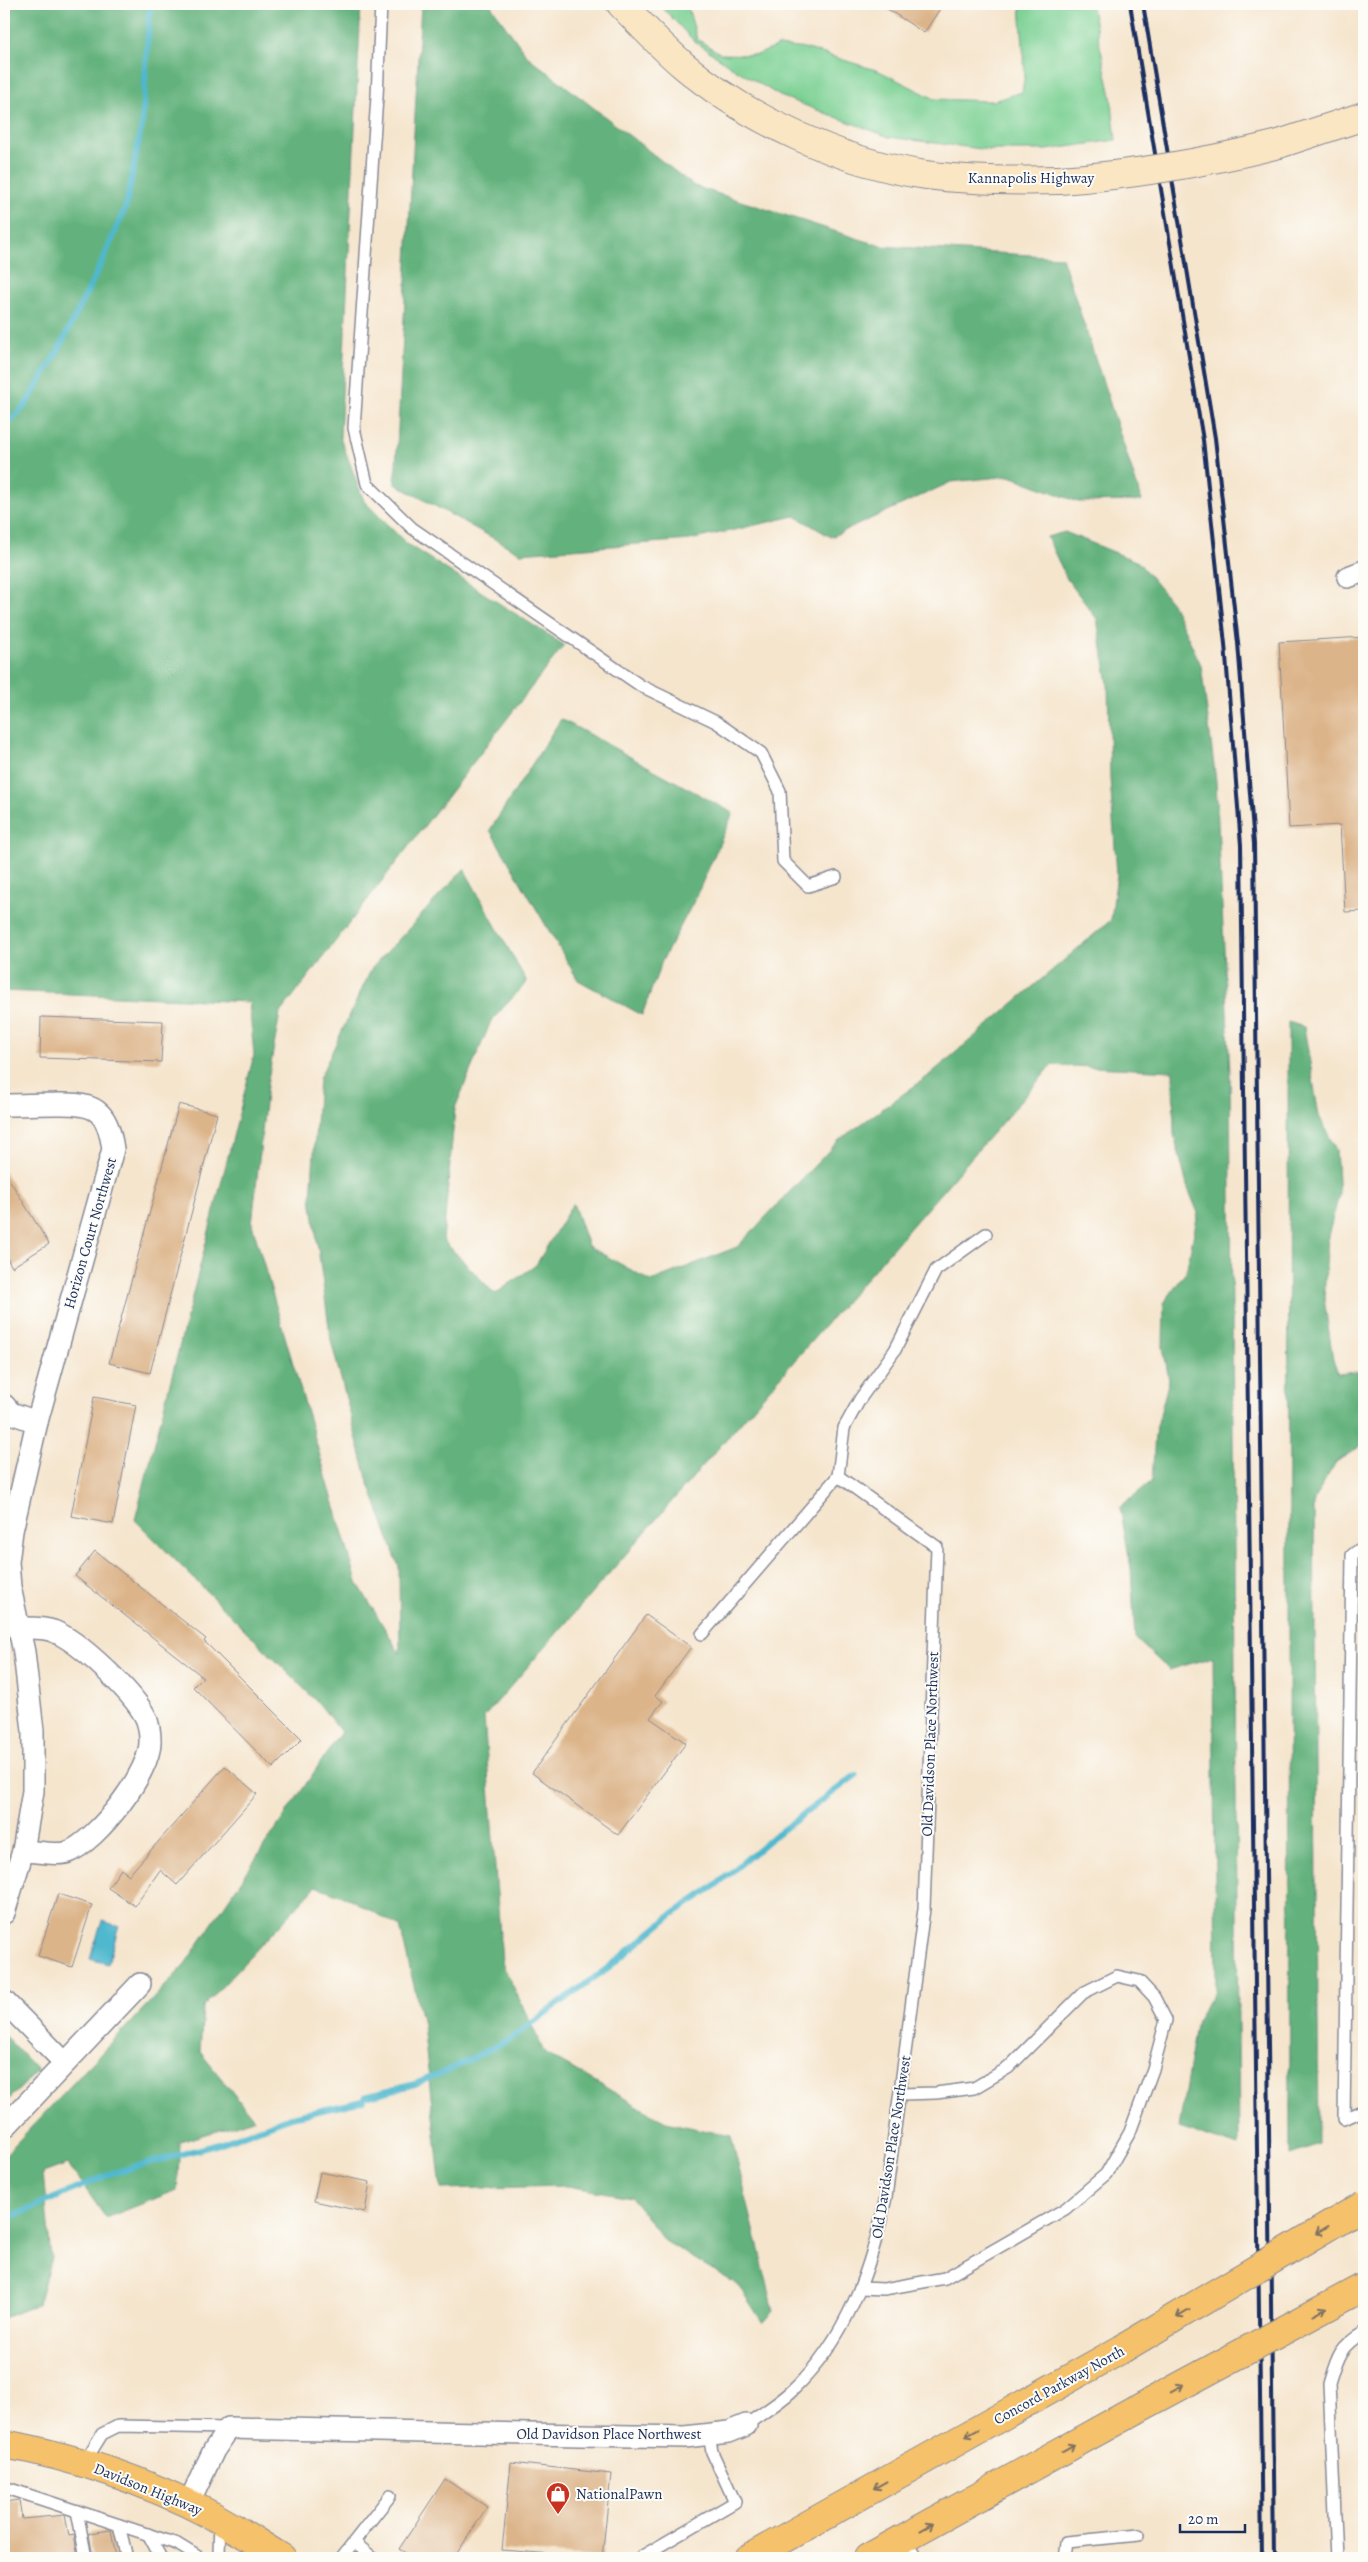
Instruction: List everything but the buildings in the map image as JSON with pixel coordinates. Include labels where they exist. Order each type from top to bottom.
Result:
[{"type":"main road","name":"Kannapolis Highway","points":[[621,4],[648,33],[684,66],[723,95],[773,124],[821,146],[868,163],[926,175],[992,181],[1097,178],[1185,165],[1280,144],[1364,116]]},
{"type":"main road","name":"Kannapolis Highway","points":[[1336,125],[1364,107]]},
{"type":"main road","name":"Concord Parkway North","points":[[749,2558],[1122,2349],[1364,2205]]},
{"type":"main road","points":[[868,2558],[906,2550],[1134,2411],[1364,2287]]},
{"type":"main road","name":"Davidson Highway","points":[[4,2444],[84,2464],[153,2488],[220,2520],[276,2557]]},
{"type":"street","name":"Horizon Court Northwest","points":[[4,1105],[82,1103],[98,1111],[110,1127],[114,1149],[38,1422],[12,1531],[8,1562],[10,1587],[24,1652],[33,1731],[33,1791],[23,1850],[4,1913]]},
{"type":"street","points":[[4,1405],[11,1413],[38,1422]]},
{"type":"street","points":[[19,1628],[52,1630],[82,1647],[132,1697],[146,1718],[150,1740],[149,1756],[140,1776],[87,1840],[67,1853],[23,1850]]},
{"type":"street","points":[[4,2128],[140,1984]]},
{"type":"street","points":[[4,2001],[65,2063]]},
{"type":"street","name":"Old Davidson Place Northwest","points":[[229,2428],[685,2437],[729,2432],[746,2426]]},
{"type":"street","points":[[188,2505],[214,2450],[229,2428]]},
{"type":"lane","points":[[381,4],[376,117],[354,428],[367,484],[412,528],[641,686],[716,722],[761,753],[780,791],[783,861],[808,886],[836,878]]},
{"type":"lane","points":[[702,1634],[838,1476],[844,1428],[860,1399],[895,1350],[936,1270],[986,1234]]},
{"type":"lane","name":"Old Davidson Place Northwest","points":[[746,2426],[791,2392],[808,2373],[843,2326],[861,2288],[878,2238],[901,2094],[924,1908],[937,1547],[838,1476]]},
{"type":"lane","points":[[1364,1546],[1352,1556],[1344,2119],[1364,2110]]},
{"type":"lane","points":[[861,2288],[884,2289],[946,2278],[1065,2209],[1106,2174],[1130,2132],[1153,2069],[1166,2020],[1154,1997],[1139,1981],[1117,1976],[1083,1993],[1008,2068],[974,2088],[936,2093],[901,2094]]},
{"type":"lane","points":[[1337,2558],[1329,2384],[1336,2360],[1347,2342],[1364,2332]]},
{"type":"lane","points":[[84,2464],[102,2434],[118,2426],[229,2428]]},
{"type":"lane","points":[[639,2558],[735,2502],[712,2452],[709,2434]]},
{"type":"lane","points":[[4,2487],[177,2544],[200,2558]]},
{"type":"lane","points":[[342,2558],[390,2496]]},
{"type":"lane","points":[[77,2511],[86,2558]]},
{"type":"lane","points":[[220,2520],[219,2554],[225,2558]]},
{"type":"lane","points":[[119,2525],[127,2558]]},
{"type":"lane","points":[[148,2534],[161,2558]]},
{"type":"lane","points":[[1064,2558],[1066,2542],[1140,2535]]},
{"type":"lane","points":[[354,2542],[372,2558]]},
{"type":"green space","points":[[4,4],[361,4],[340,437],[364,501],[407,544],[564,645],[280,1013],[267,1085],[252,1224],[357,1582],[400,1654],[399,1567],[367,1478],[331,1341],[311,1198],[319,1079],[372,968],[464,869],[527,982],[491,1021],[455,1108],[443,1240],[495,1294],[536,1265],[573,1203],[588,1246],[651,1281],[737,1247],[839,1140],[927,1077],[1111,920],[1117,874],[1110,779],[1108,684],[1097,619],[1067,579],[1047,537],[1065,532],[1138,562],[1172,603],[1201,665],[1216,781],[1230,1073],[1239,2147],[1179,2128],[1197,2019],[1216,1989],[1213,1657],[1169,1670],[1135,1638],[1131,1568],[1120,1507],[1152,1481],[1155,1434],[1169,1380],[1163,1347],[1164,1303],[1186,1272],[1198,1213],[1187,1186],[1174,1134],[1173,1071],[1052,1065],[484,1717],[502,1963],[545,2053],[666,2122],[731,2136],[774,2311],[763,2323],[738,2285],[665,2241],[631,2197],[567,2186],[441,2189],[423,2024],[400,1927],[350,1899],[316,1886],[203,2007],[200,2052],[254,2119],[180,2142],[177,2190],[106,2218],[68,2164],[43,2173],[51,2258],[38,2304],[4,2318],[4,2156],[183,1967],[341,1732],[320,1705],[135,1520],[254,1055],[249,1002],[4,991]]},
{"type":"green space","points":[[421,4],[490,4],[527,56],[694,186],[881,246],[1062,257],[1142,501],[1078,502],[1010,476],[951,482],[831,537],[795,516],[690,540],[520,553],[395,484]]},
{"type":"green space","points":[[659,4],[687,4],[697,39],[721,54],[757,55],[778,46],[808,49],[879,71],[935,99],[993,101],[1022,92],[1025,74],[1020,4],[1091,4],[1111,96],[1116,140],[1046,150],[989,150],[889,137],[780,96],[730,66],[692,39]]},
{"type":"green space","points":[[561,719],[733,813],[695,899],[662,961],[642,1015],[578,980],[490,830]]},
{"type":"green space","points":[[1288,1022],[1304,1027],[1319,1116],[1336,1150],[1339,1195],[1328,1236],[1324,1298],[1333,1360],[1338,1374],[1364,1371],[1364,1444],[1336,1462],[1314,1499],[1319,2145],[1290,2155]]},
{"type":"green space","points":[[4,2035],[38,2071],[4,2104]]},
{"type":"water","points":[[102,1921],[119,1926],[108,1964],[90,1959]]},
{"type":"waterway","points":[[4,427],[25,406],[59,349],[103,260],[126,206],[142,124],[150,4]]},
{"type":"waterway","points":[[4,2220],[112,2173],[219,2144],[291,2117],[363,2101],[365,2097],[415,2084],[453,2068],[510,2039],[609,1967],[673,1914],[715,1886],[769,1840],[856,1775]]},
{"type":"railway","points":[[1130,4],[1203,440],[1225,644],[1241,845],[1262,2558]]},
{"type":"railway","points":[[1143,4],[1215,438],[1238,643],[1254,844],[1274,2558]]},
{"type":"place","name":"NationalPawn","points":[[558,2515]]}]
